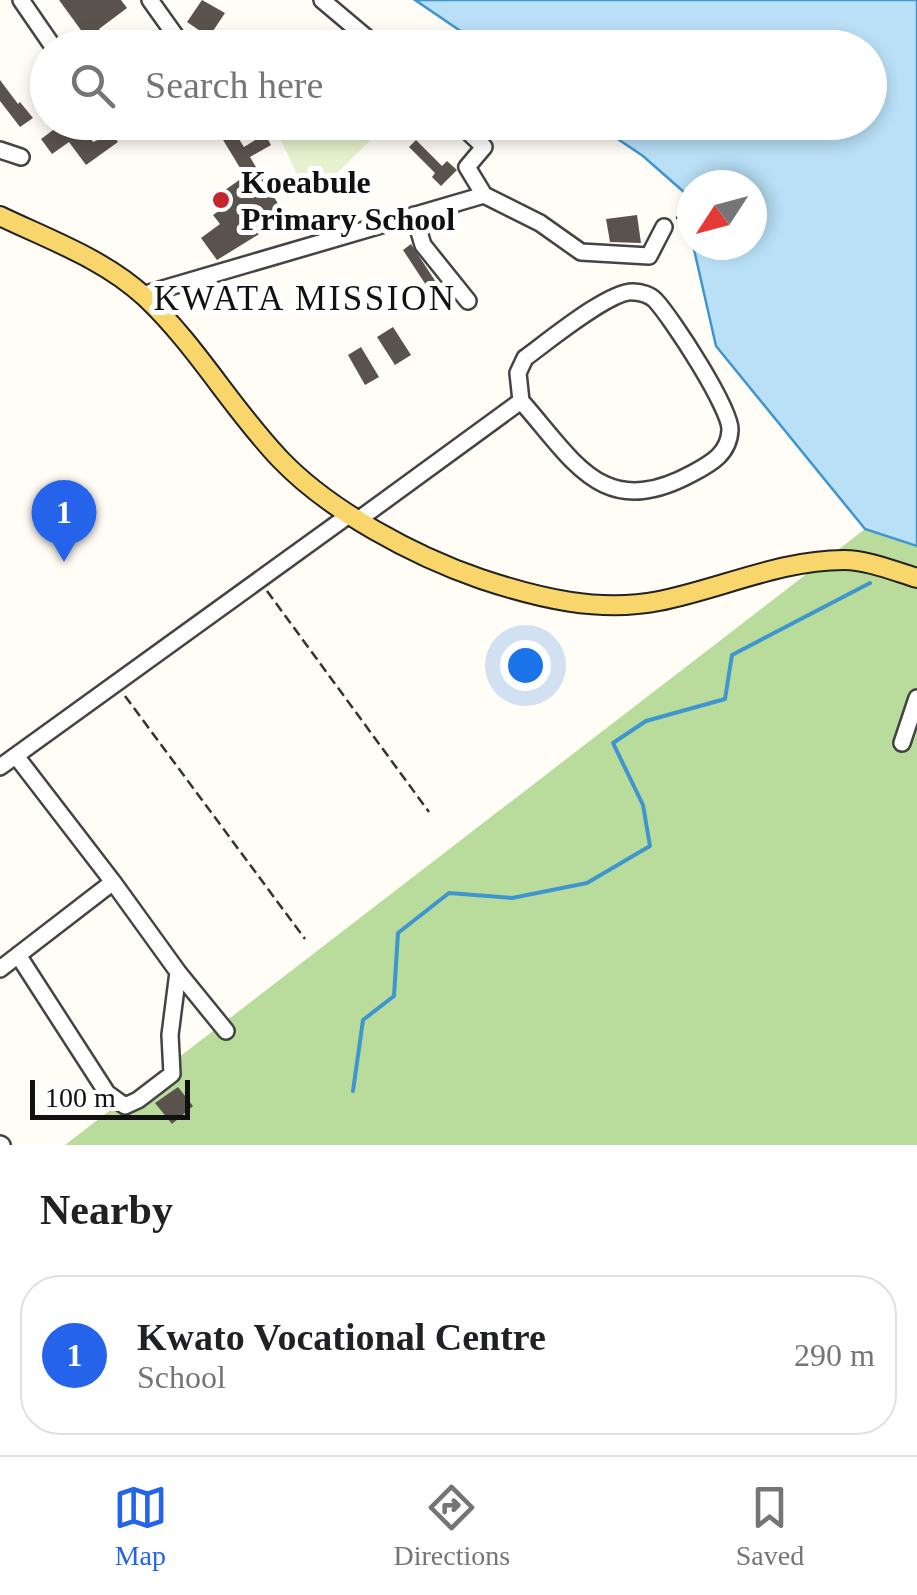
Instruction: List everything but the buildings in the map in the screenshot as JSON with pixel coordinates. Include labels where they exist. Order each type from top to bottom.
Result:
[{"type":"main road","points":[[0,216],[98,262],[142,295],[174,328],[280,460],[321,496],[353,518],[476,577],[568,602],[657,602],[805,563],[847,560],[917,578]]},
{"type":"street","points":[[20,0],[41,30]]},
{"type":"street","points":[[150,0],[171,30]]},
{"type":"street","points":[[322,0],[358,30]]},
{"type":"street","points":[[477,140],[484,147],[467,167],[484,194],[540,222],[581,252],[649,256],[669,223]]},
{"type":"street","points":[[0,150],[21,157]]},
{"type":"street","points":[[142,295],[484,194]]},
{"type":"street","points":[[414,215],[424,245],[468,301]]},
{"type":"street","points":[[634,292],[656,301],[730,418],[730,434],[726,450],[707,466],[648,492],[625,492],[603,486],[585,473],[522,401],[518,373],[525,358],[614,296],[634,292]]},
{"type":"street","points":[[0,768],[260,581],[522,401]]},
{"type":"street","points":[[902,743],[917,698]]},
{"type":"street","points":[[16,756],[226,1031]]},
{"type":"street","points":[[0,969],[113,882]]},
{"type":"street","points":[[18,956],[107,1093],[125,1106],[172,1074],[170,1035],[178,972]]},
{"type":"path","points":[[669,223],[677,220]]},
{"type":"path","points":[[260,581],[429,812]]},
{"type":"path","points":[[116,685],[305,940]]},
{"type":"green space","points":[[281,140],[371,140],[336,174],[301,183]]},
{"type":"green space","points":[[865,529],[917,546],[917,1145],[65,1145]]},
{"type":"water","points":[[415,0],[917,0],[917,546],[865,529],[716,346],[696,260],[767,260],[767,170],[677,170],[677,186],[619,140],[887,140],[887,30],[459,30]]},
{"type":"waterway","points":[[353,1091],[363,1020],[394,996],[398,933],[449,893],[512,898],[587,883],[650,846],[643,805],[613,743],[646,721],[725,699],[732,655],[870,583]]},
{"type":"place","name":"Koeabule Primary School","points":[[221,200]]},
{"type":"place","name":"Kwato Vocational Centre","points":[[64,562]]},
{"type":"district","name":"KWATA MISSION","points":[[305,298]]}]
